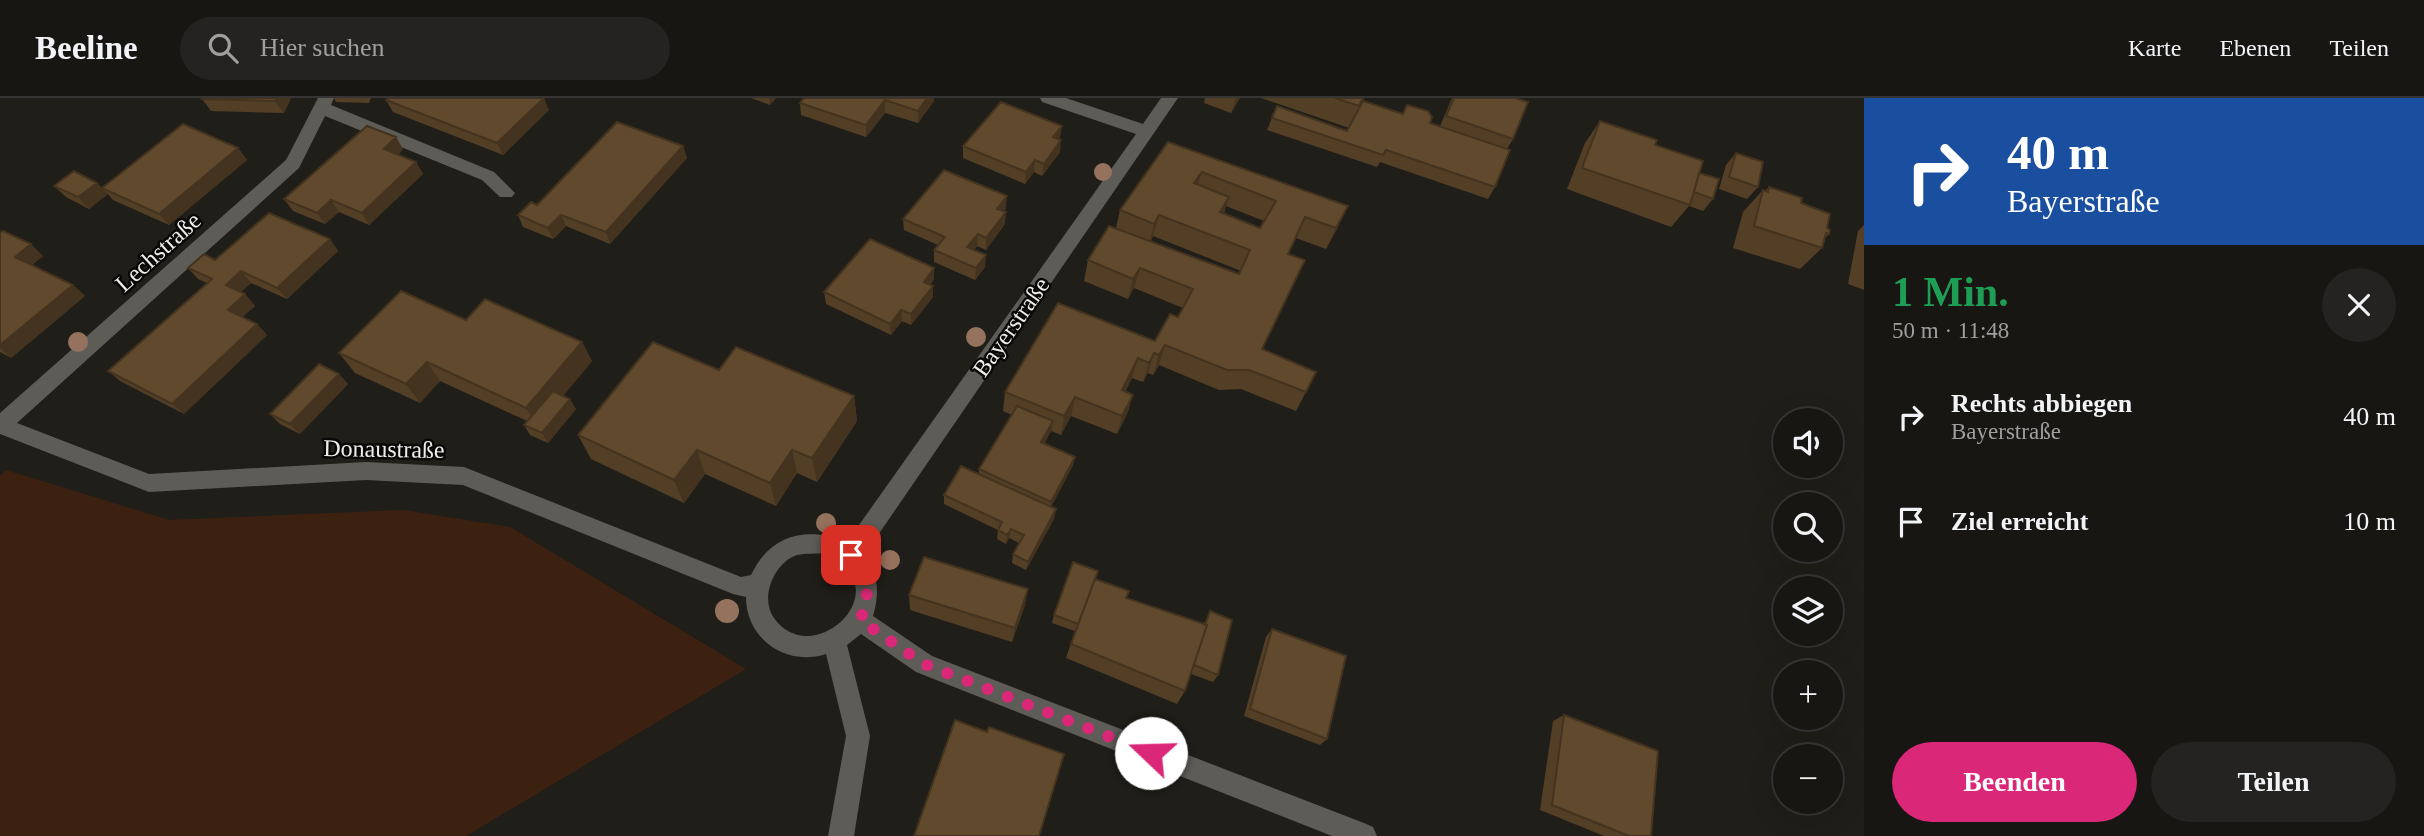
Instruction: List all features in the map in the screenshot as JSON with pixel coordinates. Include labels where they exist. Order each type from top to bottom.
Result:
[{"type":"street","points":[[1048,98],[1147,131]]},
{"type":"street","name":"Bayerstraße","points":[[851,555],[1170,98]]},
{"type":"street","points":[[323,103],[488,176],[506,193]]},
{"type":"street","name":"Lechstraße","points":[[0,425],[293,164],[323,103]]},
{"type":"street","name":"Donaustraße","points":[[0,425],[149,483],[366,471],[464,477],[741,587],[757,585]]},
{"type":"street","points":[[826,543],[851,555],[863,568],[868,585],[868,603],[860,620],[834,642],[811,648],[789,644],[769,632],[756,610],[757,585],[771,560],[797,546],[826,543]]},
{"type":"street","points":[[860,620],[924,664],[1364,836]]},
{"type":"street","points":[[834,642],[858,736],[841,836]]},
{"type":"shaded area","points":[[6,470],[169,520],[403,510],[510,527],[746,669],[466,836],[0,836],[0,476]]},
{"type":"building","points":[[203,98],[277,98],[275,101]]},
{"type":"building","points":[[544,98],[497,143],[386,100]]},
{"type":"building","points":[[804,98],[927,98],[918,111],[885,100],[866,125],[800,103]]},
{"type":"building","points":[[1335,98],[1363,98],[1359,106]]},
{"type":"building","points":[[1454,98],[1515,98],[1528,102],[1513,139],[1446,116]]},
{"type":"building","points":[[1363,101],[1403,114],[1407,105],[1428,111],[1432,117],[1430,123],[1510,150],[1495,187],[1386,150],[1383,155],[1272,118],[1277,106],[1347,131]]},
{"type":"building","points":[[1001,102],[1062,126],[1053,137],[1061,140],[1044,164],[1035,160],[1026,172],[963,146]]},
{"type":"building","points":[[1600,121],[1657,140],[1655,145],[1703,161],[1690,205],[1582,168]]},
{"type":"building","points":[[617,122],[683,146],[606,232],[561,215],[548,228],[518,215],[531,202],[537,205]]},
{"type":"building","points":[[183,124],[238,148],[159,214],[102,188]]},
{"type":"building","points":[[367,126],[396,137],[384,149],[416,162],[362,213],[331,200],[317,213],[284,199]]},
{"type":"building","points":[[1168,142],[1348,206],[1336,228],[1305,217],[1288,254],[1305,260],[1262,349],[1316,372],[1306,392],[1249,370],[1227,370],[1165,345],[1159,355],[1154,353],[1149,363],[1138,358],[1122,390],[1133,395],[1122,416],[1075,397],[1064,416],[1005,392],[1058,303],[1155,341],[1170,314],[1178,317],[1193,289],[1140,268],[1133,279],[1088,260],[1109,226],[1239,274],[1250,250],[1159,215],[1154,224],[1120,210]],"holes":[[[1202,172],[1276,201],[1260,228],[1220,212],[1229,197],[1194,183]]]},
{"type":"building","points":[[1736,153],[1763,162],[1758,187],[1729,177]]},
{"type":"building","points":[[944,170],[1007,196],[997,209],[1006,212],[986,238],[978,234],[967,247],[986,255],[976,268],[934,250],[945,237],[903,219]]},
{"type":"building","points":[[74,171],[97,183],[78,197],[54,186]]},
{"type":"building","points":[[1699,173],[1719,179],[1713,199],[1694,192]]},
{"type":"building","points":[[1769,187],[1802,198],[1801,203],[1830,214],[1827,228],[1830,230],[1829,234],[1826,233],[1822,248],[1754,226],[1763,190],[1768,192]]},
{"type":"building","points":[[269,213],[330,239],[277,288],[241,271],[226,285],[245,294],[228,310],[257,324],[172,404],[108,371],[212,279],[188,268],[204,254],[215,260]]},
{"type":"building","points":[[3,231],[31,244],[15,257],[73,285],[0,345],[0,233]]},
{"type":"building","points":[[870,239],[934,268],[924,282],[933,286],[911,314],[901,310],[890,324],[824,292]]},
{"type":"building","points":[[401,291],[466,320],[485,299],[582,342],[526,408],[427,362],[406,384],[339,353]]},
{"type":"building","points":[[653,342],[719,370],[736,347],[854,396],[812,458],[792,450],[770,483],[697,450],[674,480],[578,435]]},
{"type":"building","points":[[319,364],[339,374],[290,424],[270,414]]},
{"type":"building","points":[[553,391],[570,399],[542,433],[524,425]]},
{"type":"building","points":[[1017,406],[1053,421],[1041,442],[1075,457],[1051,502],[979,469]]},
{"type":"building","points":[[961,466],[1056,509],[1028,562],[1013,554],[1024,535],[1011,529],[1007,535],[998,530],[1002,522],[944,495]]},
{"type":"building","points":[[924,557],[1028,589],[1015,628],[909,595]]},
{"type":"building","points":[[1073,562],[1098,571],[1078,624],[1054,615]]},
{"type":"building","points":[[1095,579],[1129,591],[1126,598],[1207,625],[1185,691],[1071,644]]},
{"type":"building","points":[[1210,611],[1232,620],[1218,675],[1194,665]]},
{"type":"building","points":[[1272,629],[1346,656],[1327,739],[1250,709]]},
{"type":"building","points":[[1564,715],[1658,751],[1651,836],[1629,836],[1552,805]]},
{"type":"building","points":[[955,720],[987,732],[989,727],[1064,754],[1039,836],[914,836]]},
{"type":"route","points":[[851,555],[863,568],[868,585],[868,603],[860,620],[924,664],[1151,753]]}]
